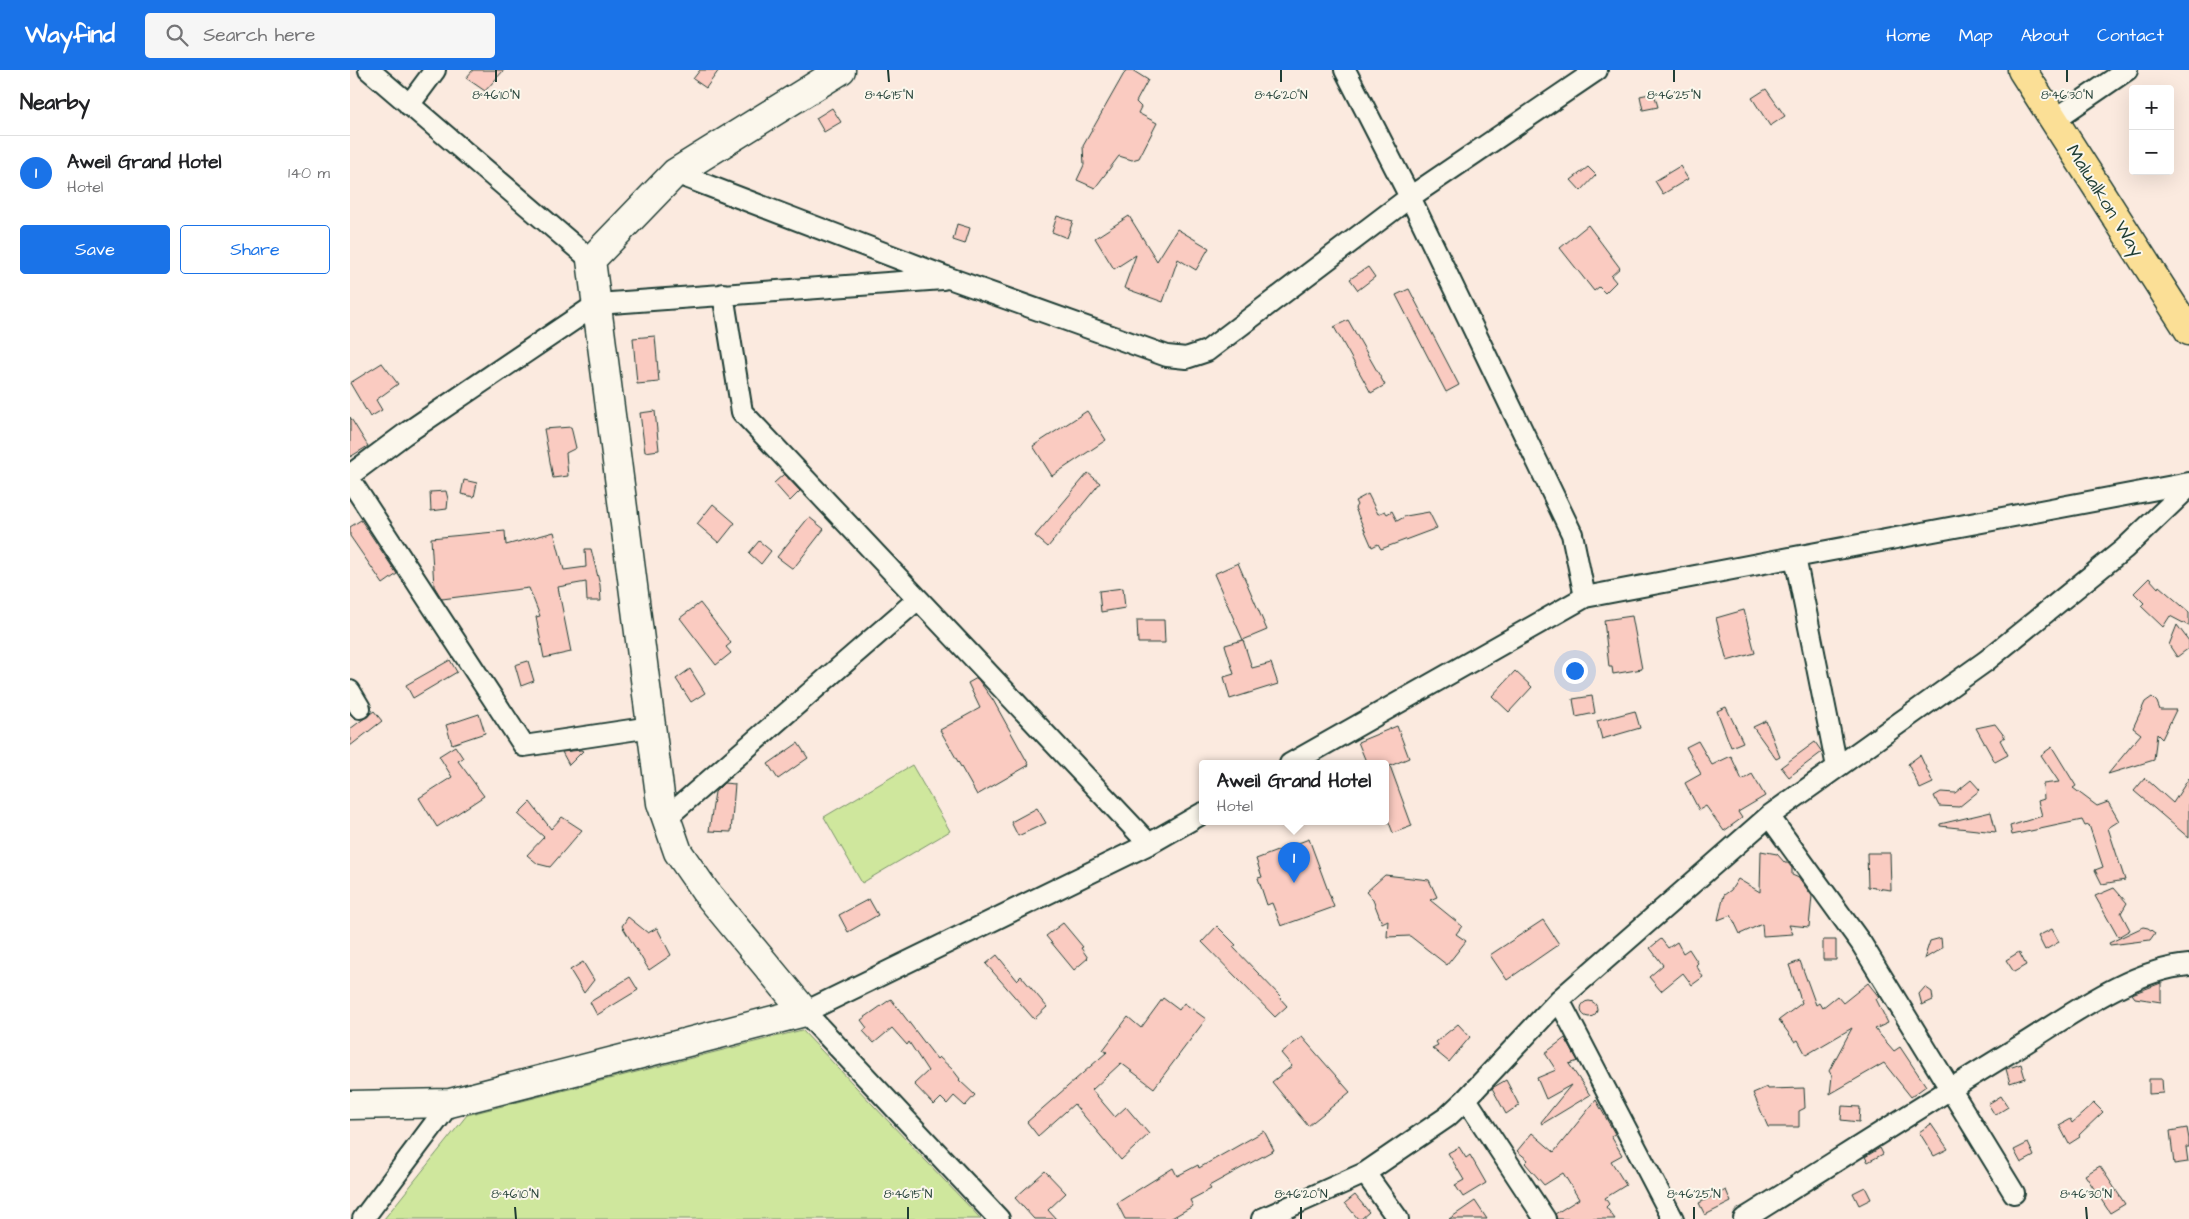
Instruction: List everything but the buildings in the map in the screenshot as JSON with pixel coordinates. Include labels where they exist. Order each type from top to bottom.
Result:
[{"type":"main road","name":"Malualkon Way","points":[[2022,70],[2189,331]]},
{"type":"street","points":[[370,70],[591,260],[661,803],[678,852],[705,891],[805,1012],[999,1219]]},
{"type":"street","points":[[409,105],[435,70]]},
{"type":"street","points":[[591,260],[676,173],[841,70]]},
{"type":"street","points":[[1345,70],[1410,197],[1572,534],[1585,597]]},
{"type":"street","points":[[676,173],[949,278],[1167,356],[1186,358],[1207,351],[1410,197],[1597,70]]},
{"type":"street","points":[[2054,120],[2128,70]]},
{"type":"street","points":[[350,475],[405,434],[597,304],[949,278]]},
{"type":"street","points":[[723,294],[742,412],[1149,844]]},
{"type":"street","points":[[350,480],[524,746],[651,727]]},
{"type":"street","points":[[1297,760],[1585,597],[2189,485]]},
{"type":"street","points":[[1262,1219],[1365,1173],[1448,1117],[1559,1000],[1769,816],[1986,661],[2124,549],[2189,485]]},
{"type":"street","points":[[1795,557],[1838,767]]},
{"type":"street","points":[[666,818],[918,599]]},
{"type":"street","points":[[350,1106],[450,1103],[805,1012],[1149,844],[1199,816]]},
{"type":"street","points":[[1769,816],[1861,943],[1949,1090],[2014,1193]]},
{"type":"street","points":[[1744,1219],[1949,1090],[2131,979],[2171,966],[2189,965]]},
{"type":"street","points":[[1559,1000],[1673,1219]]},
{"type":"street","points":[[1466,1099],[1544,1219]]},
{"type":"street","points":[[363,1219],[450,1103]]},
{"type":"street","points":[[1365,1173],[1398,1219]]},
{"type":"green space","points":[[912,765],[950,831],[862,883],[824,817]]},
{"type":"green space","points":[[802,1030],[981,1219],[384,1219],[467,1115]]},
{"type":"place","name":"Aweil Grand Hotel","points":[[1294,883]]}]
